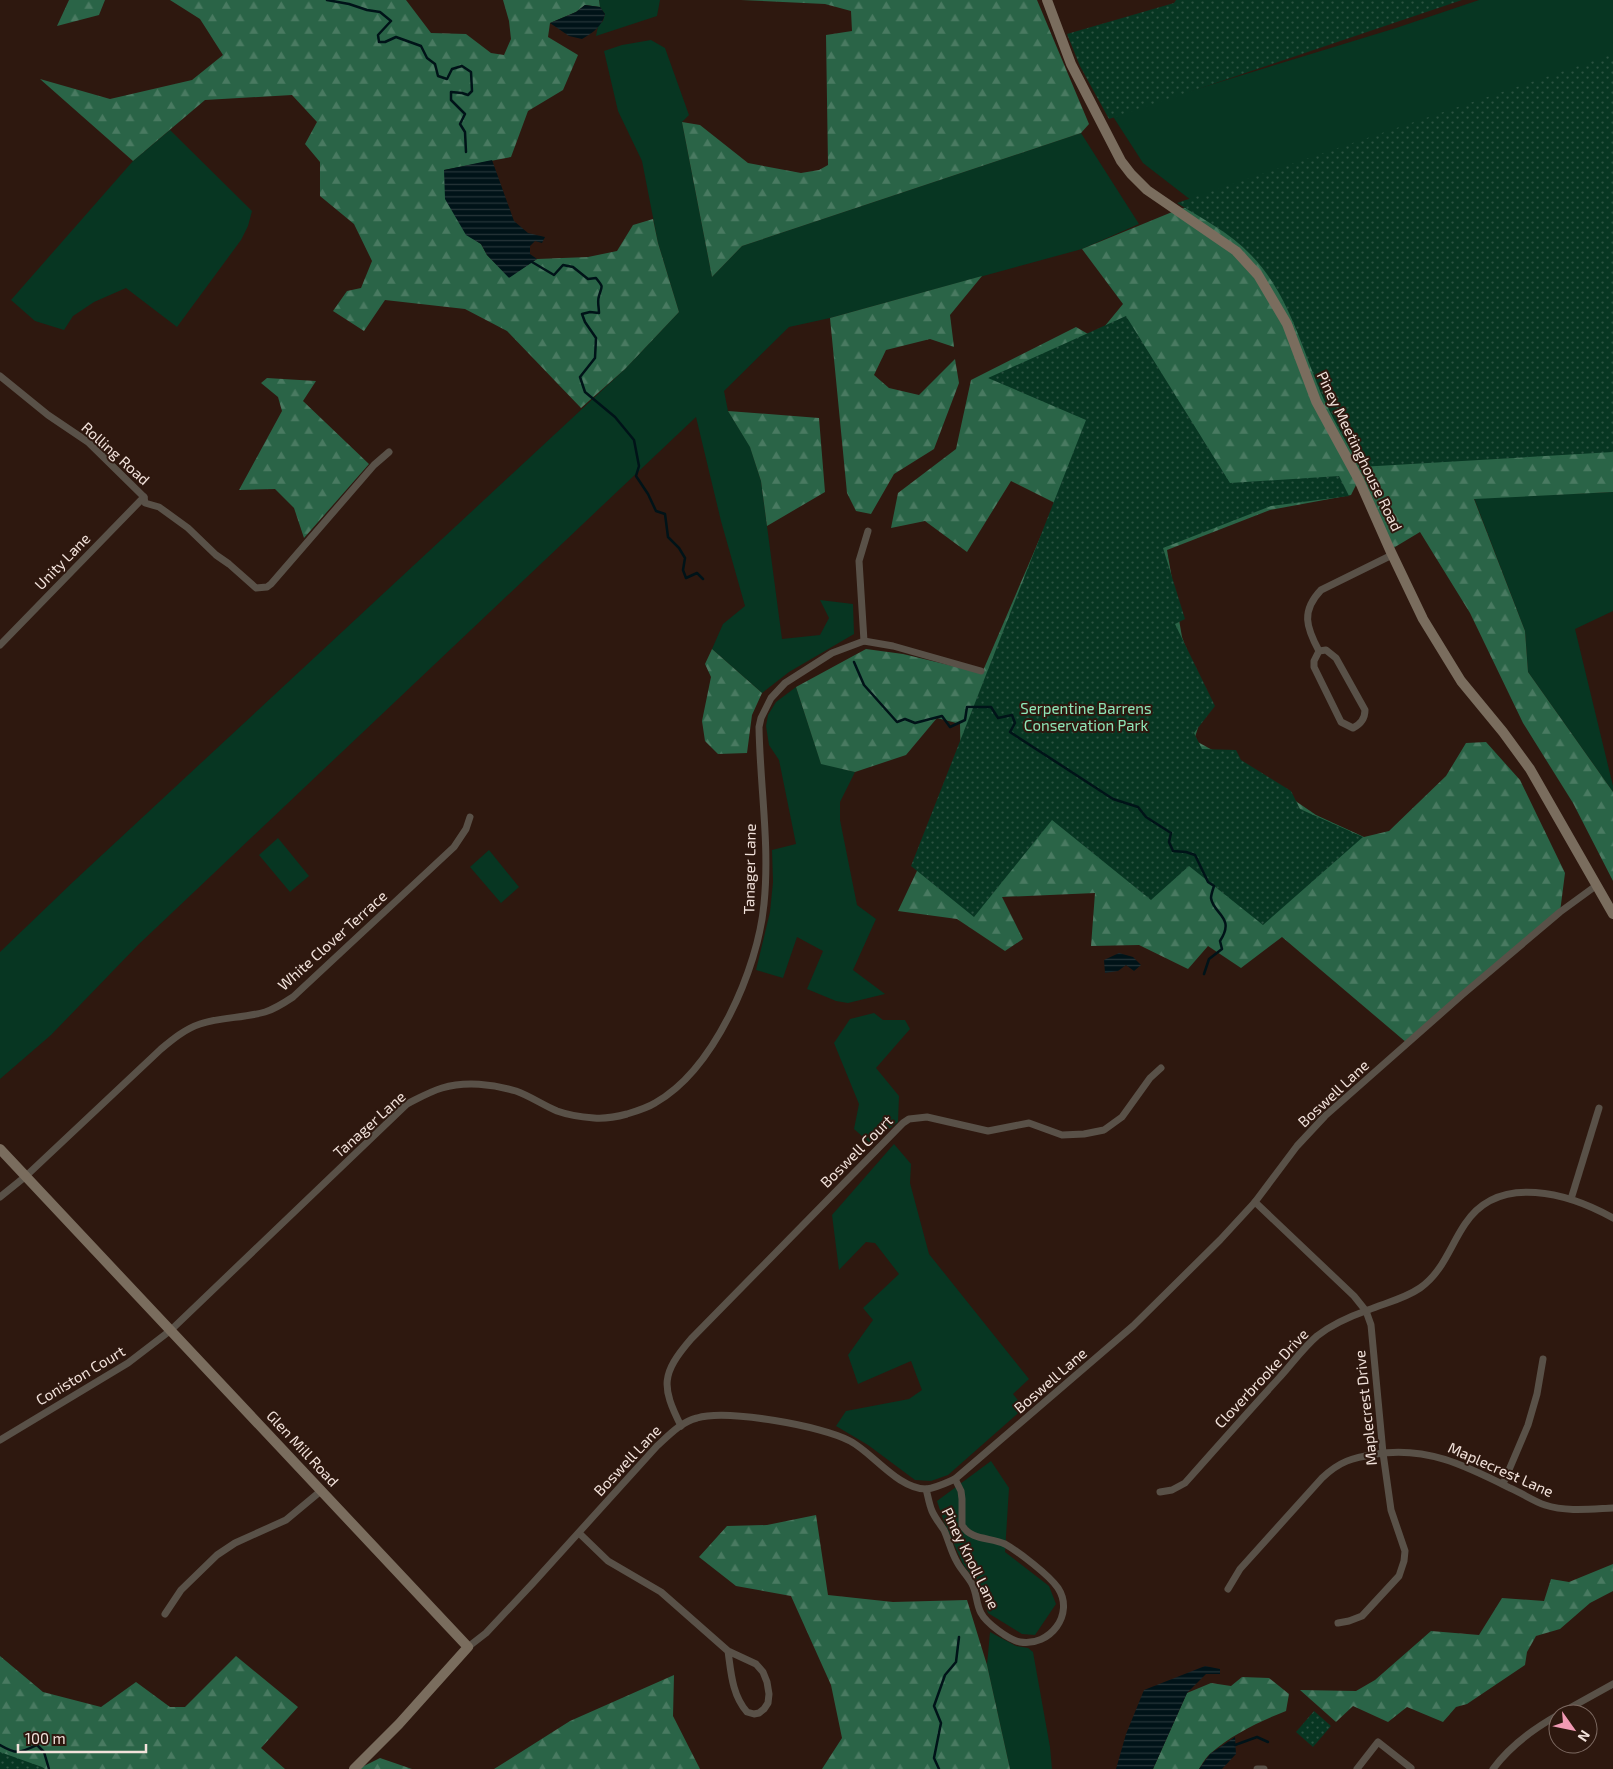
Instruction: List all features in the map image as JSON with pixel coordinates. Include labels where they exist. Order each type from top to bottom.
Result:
[{"type":"main road","name":"Piney Meetinghouse Road","points":[[1047,0],[1071,64],[1121,161],[1147,190],[1236,251],[1258,276],[1287,324],[1316,401],[1358,480],[1423,619],[1456,673],[1530,769],[1613,914]]},
{"type":"main road","name":"Glen Mill Road","points":[[0,1149],[468,1647]]},
{"type":"main road","points":[[354,1769],[399,1724],[468,1647]]},
{"type":"street","name":"Rolling Road","points":[[0,376],[48,415],[88,442],[144,497],[145,504],[159,506],[188,528],[216,555],[256,588],[267,587],[271,584],[374,465],[390,452]]},
{"type":"street","name":"Unity Lane","points":[[0,645],[144,497]]},
{"type":"street","points":[[868,532],[859,561],[864,641],[893,646],[981,670]]},
{"type":"street","points":[[1319,651],[1307,622],[1309,607],[1313,598],[1321,590],[1392,555]]},
{"type":"street","name":"Tanager Lane","points":[[171,1330],[407,1104],[428,1093],[466,1084],[490,1085],[517,1091],[558,1111],[595,1118],[611,1118],[641,1110],[656,1103],[687,1079],[702,1060],[729,1017],[746,981],[760,931],[764,904],[766,846],[759,727],[761,718],[771,698],[785,683],[832,653],[864,641]]},
{"type":"street","points":[[1326,650],[1336,658],[1365,710],[1364,718],[1356,726],[1349,727],[1341,722],[1314,667],[1314,661],[1319,651],[1326,650]]},
{"type":"street","name":"White Clover Terrace","points":[[0,1197],[26,1176],[178,1035],[198,1025],[214,1020],[265,1012],[279,1006],[292,997],[454,847],[466,829],[470,817]]},
{"type":"street","name":"Boswell Lane","points":[[468,1647],[486,1633],[657,1446],[681,1426],[698,1418],[732,1416],[789,1423],[829,1432],[850,1440],[904,1482],[917,1487],[926,1489],[955,1479],[1133,1326],[1220,1240],[1255,1202],[1297,1146],[1325,1116],[1462,994],[1560,912],[1597,885]]},
{"type":"street","name":"Boswell Court","points":[[681,1426],[671,1405],[667,1389],[669,1370],[674,1360],[691,1339],[903,1123],[910,1119],[927,1117],[988,1131],[1029,1124],[1062,1135],[1084,1134],[1104,1130],[1122,1117],[1150,1078],[1161,1068]]},
{"type":"street","points":[[1571,1199],[1599,1108]]},
{"type":"street","name":"Cloverbrooke Drive","points":[[1160,1492],[1172,1490],[1185,1483],[1317,1336],[1366,1310],[1406,1296],[1421,1288],[1436,1274],[1445,1262],[1466,1223],[1476,1211],[1488,1202],[1509,1195],[1532,1192],[1550,1194],[1571,1199],[1613,1218]]},
{"type":"street","name":"Maplecrest Drive","points":[[1255,1202],[1354,1296],[1366,1310],[1371,1325],[1383,1453],[1391,1510],[1405,1551],[1399,1576],[1387,1590],[1362,1616],[1349,1622],[1338,1624]]},
{"type":"street","name":"Coniston Court","points":[[0,1440],[128,1363],[171,1330]]},
{"type":"street","points":[[1503,1484],[1528,1425],[1543,1359]]},
{"type":"street","name":"Maplecrest Lane","points":[[1228,1589],[1240,1569],[1322,1478],[1333,1467],[1343,1461],[1383,1453],[1422,1453],[1458,1463],[1543,1504],[1556,1508],[1613,1508]]},
{"type":"street","name":"Piney Knoll Lane","points":[[926,1489],[932,1511],[944,1531],[957,1563],[972,1584],[980,1612],[986,1620],[1015,1641],[1035,1642],[1044,1638],[1053,1632],[1062,1618],[1063,1600],[1060,1590],[1043,1572],[1007,1545],[982,1538],[964,1529],[962,1525],[960,1491],[955,1479]]},
{"type":"street","points":[[165,1614],[181,1590],[217,1555],[235,1543],[286,1520],[322,1490]]},
{"type":"street","points":[[579,1533],[608,1560],[661,1592],[728,1651],[756,1664],[768,1682],[769,1694],[768,1704],[759,1713],[747,1712],[738,1698],[732,1680],[728,1651]]},
{"type":"street","points":[[1577,1704],[1613,1684]]},
{"type":"street","points":[[1493,1769],[1518,1742],[1537,1726],[1548,1720]]},
{"type":"street","points":[[1357,1769],[1378,1742],[1410,1768]]},
{"type":"street","points":[[1257,1769],[1264,1769]]},
{"type":"green space","points":[[69,0],[105,0],[99,15],[57,26]]},
{"type":"green space","points":[[170,0],[406,0],[431,33],[466,34],[491,53],[504,55],[511,39],[509,21],[503,0],[599,0],[600,7],[585,5],[576,12],[550,23],[548,37],[578,55],[563,90],[528,111],[511,157],[444,170],[469,236],[481,244],[487,255],[509,277],[537,259],[588,257],[617,251],[633,225],[653,219],[658,243],[679,312],[625,369],[581,408],[507,331],[465,309],[385,300],[364,331],[333,311],[347,291],[361,288],[372,261],[354,224],[320,196],[320,162],[305,144],[317,122],[292,95],[205,100],[133,161],[40,79],[110,99],[192,80],[223,55],[200,19]]},
{"type":"green space","points":[[599,0],[660,0],[657,16],[596,36],[598,26],[603,21],[605,14],[600,7]]},
{"type":"green space","points":[[741,0],[1037,0],[1089,124],[1081,133],[742,246],[712,277],[682,122],[700,125],[748,163],[801,173],[819,170],[828,165],[826,35],[852,31],[851,11],[825,4]]},
{"type":"green space","points":[[1176,0],[1462,0],[1109,119],[1080,66],[1067,34],[1174,3]]},
{"type":"green space","points":[[1479,0],[1613,0],[1613,70],[1196,204],[1143,163],[1112,115],[1396,28]]},
{"type":"green space","points":[[651,40],[665,48],[689,115],[682,122],[712,277],[742,246],[1081,133],[1139,224],[1082,249],[830,318],[789,327],[724,391],[728,411],[750,446],[761,481],[782,639],[820,635],[829,618],[820,600],[853,604],[854,634],[789,672],[762,693],[712,649],[723,624],[745,606],[721,521],[696,417],[138,945],[51,1035],[0,1079],[0,952],[625,369],[679,312],[658,243],[642,161],[618,111],[604,51],[622,45]]},
{"type":"green space","points":[[1613,54],[1613,452],[1360,467],[1324,400],[1294,324],[1276,288],[1243,247],[1216,227],[1177,203]]},
{"type":"green space","points":[[1613,70],[1613,492],[1474,499],[1525,631],[1528,672],[1613,792],[1613,881],[1573,803],[1523,723],[1470,613],[1420,532],[1390,550],[1358,481],[1351,495],[1270,510],[1167,550],[1182,637],[1206,703],[1194,740],[1253,772],[1316,815],[1364,837],[1389,831],[1446,776],[1466,743],[1486,742],[1520,780],[1565,873],[1560,912],[1407,1043],[1282,937],[1241,968],[1208,946],[1188,969],[1139,945],[1091,946],[1095,893],[1002,897],[1023,939],[1005,951],[957,919],[898,911],[961,778],[960,724],[937,718],[906,755],[855,772],[821,764],[796,687],[866,649],[903,654],[982,673],[1055,503],[1011,481],[967,552],[925,521],[891,528],[898,493],[956,449],[971,380],[1076,327],[1095,338],[1123,304],[1082,249],[1177,210],[1418,140]]},
{"type":"green space","points":[[170,130],[252,211],[248,226],[241,240],[177,327],[126,288],[94,302],[73,316],[64,330],[35,321],[11,300],[133,161]]},
{"type":"green space","points":[[982,276],[950,315],[954,347],[930,339],[886,350],[874,375],[889,388],[919,395],[955,359],[959,383],[934,449],[894,474],[871,514],[856,511],[847,493],[830,318]]},
{"type":"green space","name":"Serpentine Barrens Conservation Park","points":[[1126,316],[1230,483],[1339,476],[1349,496],[1271,506],[1163,548],[1185,619],[1175,624],[1215,706],[1194,733],[1202,749],[1236,750],[1241,760],[1291,791],[1300,809],[1363,837],[1263,925],[1189,866],[1151,900],[1052,820],[974,917],[911,866],[1086,420],[988,378]]},
{"type":"green space","points":[[267,378],[316,381],[303,401],[369,464],[304,538],[294,508],[275,489],[239,490],[282,411],[278,397],[261,383]]},
{"type":"green space","points":[[728,411],[819,418],[825,492],[767,526],[761,481],[750,447]]},
{"type":"green space","points":[[1613,492],[1613,611],[1575,629],[1613,792],[1528,672],[1525,631],[1474,498]]},
{"type":"green space","points":[[712,649],[762,693],[752,715],[747,753],[718,754],[705,741],[702,721],[711,677],[705,664]]},
{"type":"green space","points":[[796,687],[821,763],[855,772],[840,802],[840,820],[857,905],[876,919],[853,970],[885,994],[848,1003],[836,1001],[807,989],[823,951],[797,937],[783,978],[756,970],[770,912],[773,882],[772,850],[796,844],[779,760],[769,745],[766,726],[768,715],[776,702]]},
{"type":"green space","points":[[278,838],[309,876],[290,892],[259,855]]},
{"type":"green space","points":[[489,850],[519,887],[501,903],[470,867]]},
{"type":"green space","points":[[874,1013],[883,1020],[905,1020],[910,1029],[876,1068],[899,1096],[898,1122],[870,1143],[854,1129],[859,1104],[834,1043],[850,1019]]},
{"type":"green space","points":[[894,1144],[911,1164],[910,1183],[929,1254],[1029,1379],[1013,1394],[1024,1408],[948,1475],[931,1481],[915,1480],[868,1445],[836,1426],[846,1411],[909,1399],[922,1390],[911,1361],[858,1384],[848,1355],[873,1320],[863,1308],[899,1274],[875,1243],[866,1242],[839,1270],[832,1215]]},
{"type":"green space","points":[[991,1461],[1009,1488],[1005,1552],[1049,1586],[1056,1604],[1035,1635],[1022,1634],[988,1613],[980,1587],[963,1564],[944,1522],[937,1501]]},
{"type":"green space","points":[[816,1515],[828,1595],[893,1602],[967,1600],[987,1665],[1010,1769],[822,1769],[842,1738],[831,1685],[791,1596],[736,1586],[699,1557],[727,1526],[767,1525]]},
{"type":"green space","points":[[1613,1564],[1613,1591],[1590,1603],[1560,1629],[1536,1636],[1527,1652],[1525,1665],[1467,1704],[1456,1707],[1443,1722],[1407,1707],[1388,1722],[1353,1706],[1336,1722],[1300,1690],[1356,1691],[1375,1680],[1431,1631],[1479,1635],[1502,1598],[1544,1601],[1551,1579],[1569,1582]]},
{"type":"green space","points":[[990,1632],[1016,1646],[1028,1648],[1033,1652],[1050,1747],[1052,1769],[1010,1769],[987,1665]]},
{"type":"green space","points":[[0,1656],[43,1692],[101,1707],[136,1682],[170,1707],[185,1707],[236,1656],[298,1707],[261,1748],[285,1769],[0,1769]]},
{"type":"green space","points":[[674,1675],[673,1716],[700,1769],[494,1769],[570,1721]]},
{"type":"green space","points":[[1242,1677],[1269,1678],[1289,1694],[1286,1711],[1256,1724],[1227,1740],[1209,1755],[1199,1769],[1153,1769],[1187,1693],[1211,1683],[1231,1686]]},
{"type":"green space","points":[[1314,1711],[1331,1726],[1313,1747],[1296,1732]]},
{"type":"green space","points":[[0,1752],[42,1767],[45,1769],[0,1769]]},
{"type":"green space","points":[[380,1758],[412,1769],[358,1769]]},
{"type":"shaded area","points":[[585,5],[600,7],[605,14],[599,26],[582,39],[569,36],[550,23],[576,12]]},
{"type":"shaded area","points":[[492,160],[514,221],[528,233],[545,237],[542,243],[535,241],[530,246],[530,254],[537,259],[509,278],[487,255],[481,244],[466,235],[445,199],[444,170]]},
{"type":"shaded area","points":[[1119,953],[1133,957],[1141,965],[1134,971],[1126,965],[1118,971],[1105,973],[1104,960]]},
{"type":"shaded area","points":[[1205,1666],[1220,1669],[1220,1674],[1206,1674],[1187,1693],[1153,1769],[1116,1769],[1126,1734],[1144,1690]]},
{"type":"shaded area","points":[[1235,1737],[1236,1754],[1222,1769],[1199,1769],[1210,1754]]},
{"type":"waterway","points":[[327,0],[380,12],[391,21],[378,35],[379,42],[385,42],[396,37],[421,46],[427,58],[435,64],[438,76],[447,79],[452,69],[462,66],[471,72],[472,91],[468,95],[451,92],[451,100],[465,114],[460,124],[465,132],[466,152]]},
{"type":"waterway","points":[[532,262],[554,275],[563,265],[573,267],[588,279],[596,278],[601,285],[598,300],[599,313],[590,312],[582,314],[596,338],[595,358],[580,377],[585,392],[615,417],[634,440],[639,466],[636,476],[656,511],[665,514],[668,537],[679,548],[685,558],[683,570],[686,578],[697,573],[703,579]]},
{"type":"waterway","points":[[854,662],[864,685],[897,722],[905,719],[915,723],[942,716],[950,727],[965,720],[967,707],[991,707],[998,718],[1012,715],[1015,723],[1010,732],[1113,799],[1138,807],[1146,817],[1171,833],[1169,842],[1173,851],[1195,855],[1208,882],[1214,886],[1211,897],[1215,908],[1225,921],[1226,926],[1220,941],[1222,949],[1209,959],[1204,974]]},
{"type":"waterway","points":[[939,1769],[934,1758],[941,1723],[934,1706],[945,1675],[956,1662],[959,1637]]},
{"type":"waterway","points":[[1235,1745],[1257,1737],[1268,1742]]},
{"type":"waterway","points":[[0,1745],[15,1752],[37,1745],[44,1752],[49,1769]]}]
